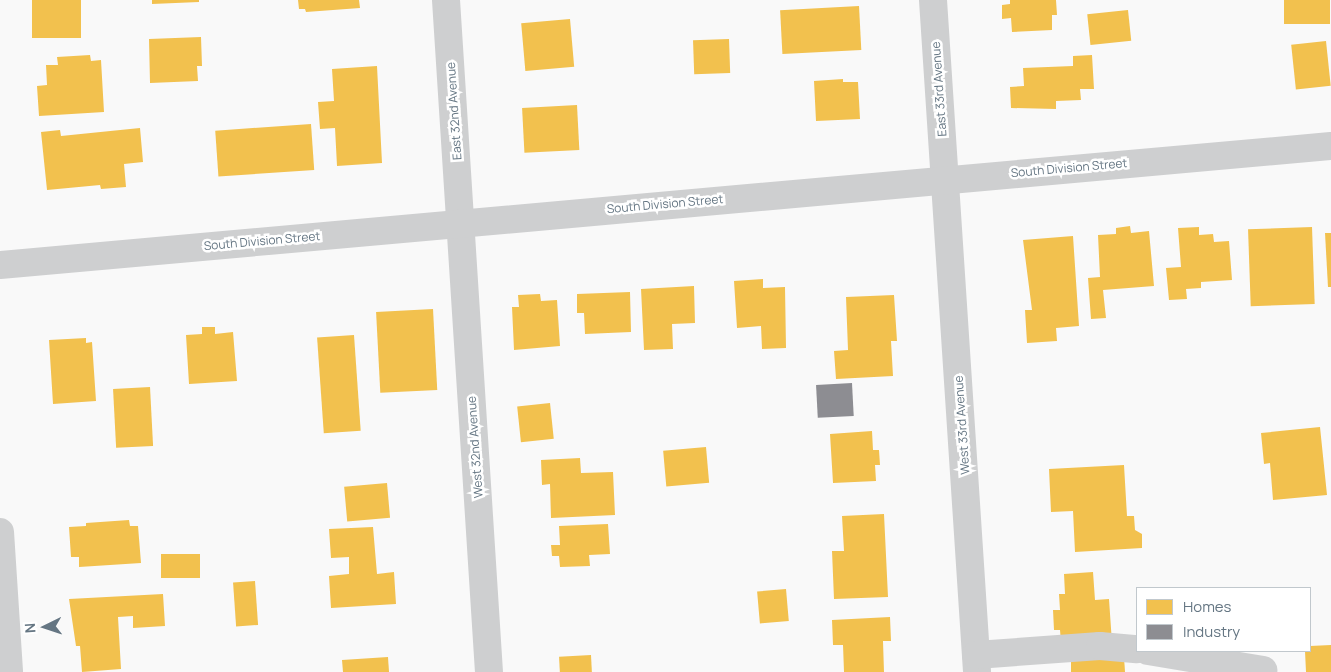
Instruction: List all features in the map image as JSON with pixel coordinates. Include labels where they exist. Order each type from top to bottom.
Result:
[{"type":"street","name":"East 32nd Avenue","points":[[446,0],[461,222]]},
{"type":"street","name":"East 33rd Avenue","points":[[933,0],[946,179]]},
{"type":"street","name":"South Division Street","points":[[0,265],[461,222],[1331,146]]},
{"type":"street","name":"West 33rd Avenue","points":[[946,179],[977,663]]},
{"type":"street","name":"West 32nd Avenue","points":[[461,222],[489,672]]},
{"type":"street","points":[[0,532],[9,672]]},
{"type":"street","points":[[977,663],[1100,646],[1136,649]]},
{"type":"street","points":[[1154,652],[1262,670]]},
{"type":"building: Homes","points":[[32,0],[81,0],[81,38],[32,38]]},
{"type":"building: Homes","points":[[152,0],[199,0],[199,2],[152,4]]},
{"type":"building: Homes","points":[[298,0],[359,0],[360,8],[306,12],[305,9],[299,9]]},
{"type":"building: Homes","points":[[1010,0],[1056,0],[1057,15],[1052,15],[1052,30],[1012,32],[1011,18],[1002,19],[1002,5],[1010,4]]},
{"type":"building: Homes","points":[[1284,0],[1330,0],[1330,24],[1284,24]]},
{"type":"building: Homes","points":[[859,6],[861,50],[782,54],[780,10]]},
{"type":"building: Homes","points":[[1128,10],[1131,41],[1090,45],[1087,14]]},
{"type":"building: Homes","points":[[570,19],[574,67],[525,71],[521,23]]},
{"type":"building: Homes","points":[[201,37],[202,66],[197,66],[198,81],[150,83],[149,39]]},
{"type":"building: Homes","points":[[729,39],[730,73],[694,74],[693,40]]},
{"type":"building: Homes","points":[[1326,41],[1331,86],[1296,89],[1291,45]]},
{"type":"building: Homes","points":[[90,55],[91,61],[101,60],[104,112],[39,116],[37,86],[47,85],[46,65],[58,65],[57,57]]},
{"type":"building: Homes","points":[[1092,55],[1094,89],[1080,89],[1081,100],[1056,101],[1056,109],[1011,108],[1010,87],[1024,86],[1023,68],[1073,66],[1073,56]]},
{"type":"building: Homes","points":[[377,66],[382,163],[337,166],[335,128],[320,129],[318,102],[334,101],[332,69]]},
{"type":"building: Homes","points":[[843,79],[843,82],[858,82],[860,119],[816,121],[814,81]]},
{"type":"building: Homes","points":[[577,105],[579,150],[524,153],[522,108]]},
{"type":"building: Homes","points":[[311,124],[314,170],[218,177],[215,131]]},
{"type":"building: Homes","points":[[140,128],[143,162],[124,164],[126,187],[101,189],[100,185],[47,190],[41,132],[60,130],[61,136]]},
{"type":"building: Homes","points":[[1130,226],[1131,233],[1149,231],[1154,286],[1103,290],[1106,318],[1091,319],[1088,278],[1100,277],[1098,235],[1116,234],[1116,228]]},
{"type":"building: Homes","points":[[1199,227],[1199,235],[1213,234],[1214,242],[1229,241],[1232,280],[1201,282],[1201,288],[1186,289],[1187,299],[1169,300],[1166,268],[1181,267],[1178,228]]},
{"type":"building: Homes","points":[[1312,227],[1315,304],[1251,306],[1248,229]]},
{"type":"building: Homes","points":[[1325,233],[1331,233],[1331,287],[1328,287]]},
{"type":"building: Homes","points":[[1073,236],[1079,326],[1056,328],[1057,341],[1027,343],[1025,310],[1032,310],[1023,240]]},
{"type":"building: Homes","points":[[763,279],[763,288],[785,287],[786,348],[762,349],[761,326],[737,328],[734,281]]},
{"type":"building: Homes","points":[[694,286],[695,323],[672,324],[673,349],[644,350],[641,289]]},
{"type":"building: Homes","points":[[630,292],[631,332],[585,334],[584,313],[577,313],[577,294]]},
{"type":"building: Homes","points":[[540,294],[541,301],[557,300],[560,346],[514,350],[512,307],[519,307],[518,295]]},
{"type":"building: Homes","points":[[894,295],[897,341],[891,341],[893,376],[836,379],[834,351],[848,350],[846,297]]},
{"type":"building: Homes","points":[[433,309],[437,390],[380,393],[376,312]]},
{"type":"building: Homes","points":[[202,327],[215,327],[215,334],[233,332],[237,381],[189,384],[186,335],[202,334]]},
{"type":"building: Homes","points":[[354,335],[361,431],[324,433],[317,338]]},
{"type":"building: Homes","points":[[86,338],[86,343],[92,342],[96,401],[53,404],[49,340]]},
{"type":"building: Homes","points":[[150,387],[153,446],[116,448],[113,389]]},
{"type":"building: Homes","points":[[550,403],[554,439],[521,442],[517,406]]},
{"type":"building: Homes","points":[[1320,427],[1327,495],[1273,500],[1270,463],[1264,464],[1261,433]]},
{"type":"building: Homes","points":[[872,431],[873,450],[879,450],[880,465],[875,465],[876,481],[833,483],[830,434]]},
{"type":"building: Homes","points":[[706,447],[709,483],[666,487],[663,451]]},
{"type":"building: Homes","points":[[580,458],[581,473],[613,472],[615,515],[551,518],[550,484],[542,485],[541,460]]},
{"type":"building: Homes","points":[[1124,465],[1127,516],[1134,516],[1135,530],[1142,534],[1142,548],[1075,552],[1073,511],[1051,512],[1049,469]]},
{"type":"building: Homes","points":[[387,483],[390,518],[347,522],[344,487]]},
{"type":"building: Homes","points":[[884,514],[888,597],[834,599],[832,551],[844,551],[842,516]]},
{"type":"building: Homes","points":[[129,520],[130,526],[138,526],[141,563],[79,567],[79,557],[71,557],[69,527],[86,526],[86,523]]},
{"type":"building: Homes","points":[[608,524],[610,554],[589,555],[590,566],[560,567],[559,556],[552,556],[551,545],[560,545],[559,526]]},
{"type":"building: Homes","points":[[373,527],[377,574],[394,572],[396,604],[331,608],[329,576],[349,574],[349,557],[331,558],[329,529]]},
{"type":"building: Homes","points":[[161,554],[200,554],[200,578],[161,578]]},
{"type":"building: Homes","points":[[1093,572],[1095,600],[1109,599],[1112,643],[1061,642],[1060,630],[1054,630],[1053,610],[1060,610],[1059,594],[1065,594],[1064,574]]},
{"type":"building: Homes","points":[[255,581],[258,625],[236,626],[233,583]]},
{"type":"building: Homes","points":[[786,589],[789,621],[760,623],[757,592]]},
{"type":"building: Homes","points":[[163,594],[165,626],[133,628],[133,616],[118,617],[121,669],[82,672],[80,646],[76,646],[69,599]]},
{"type":"building: Homes","points":[[890,617],[891,641],[883,641],[884,672],[844,672],[843,645],[833,645],[832,620]]},
{"type":"building: Homes","points":[[1331,645],[1331,672],[1306,672],[1305,652],[1311,652],[1311,646]]},
{"type":"building: Homes","points":[[591,655],[592,672],[560,672],[559,657]]},
{"type":"building: Homes","points":[[388,657],[389,672],[343,672],[342,660]]},
{"type":"building: Homes","points":[[1124,657],[1125,672],[1071,672],[1071,661]]},
{"type":"building: Industry","points":[[852,383],[854,416],[818,418],[816,385]]}]
